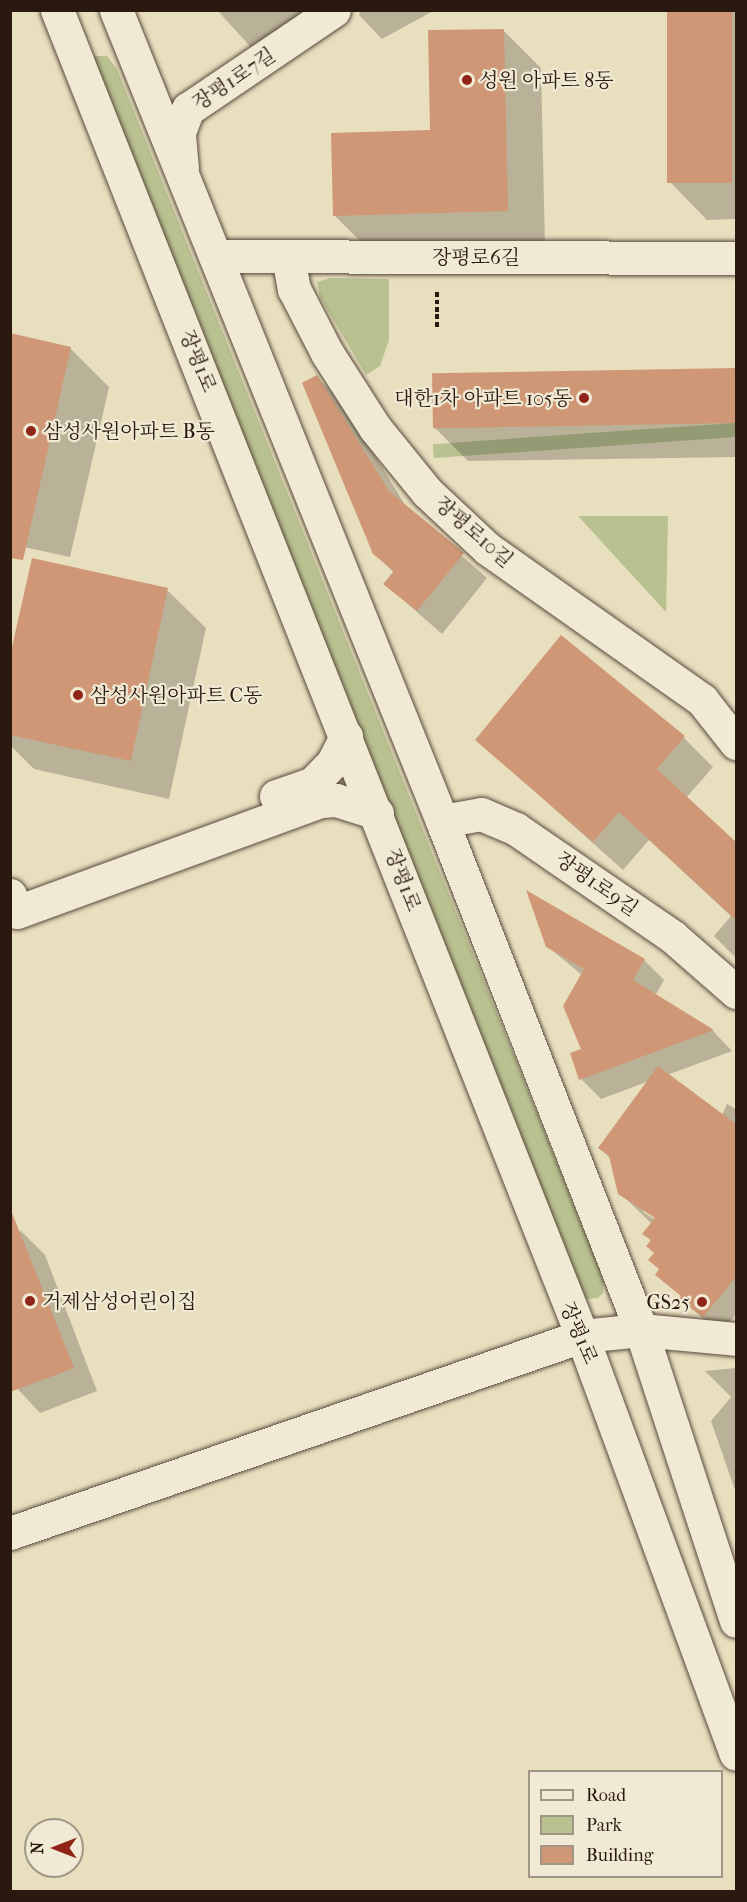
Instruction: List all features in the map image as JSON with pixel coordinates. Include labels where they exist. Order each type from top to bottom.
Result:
[{"type":"street","name":"장평1로","points":[[57,10],[377,813],[562,1293],[582,1336],[736,1754]]},
{"type":"street","points":[[116,10],[442,821],[640,1330],[736,1621]]},
{"type":"street","name":"장평1로7길","points":[[183,174],[179,132],[188,109],[334,10]]},
{"type":"street","name":"장평로6길","points":[[215,256],[736,258]]},
{"type":"street","name":"장평로10길","points":[[288,256],[294,289],[327,353],[375,428],[427,492],[488,549],[702,700],[736,743]]},
{"type":"street","points":[[13,901],[313,783],[333,762],[346,736]]},
{"type":"street","points":[[13,901],[321,801],[336,800],[377,813]]},
{"type":"street","name":"장평1로9길","points":[[442,821],[481,814],[516,829],[673,937],[736,992]]},
{"type":"street","points":[[10,1533],[582,1336],[640,1330],[736,1339]]},
{"type":"green space","points":[[93,56],[107,56],[117,69],[604,1280],[603,1293],[598,1298],[585,1299],[90,64]]},
{"type":"green space","points":[[330,278],[389,279],[389,340],[380,366],[366,375],[320,297],[317,282]]},
{"type":"green space","points":[[735,423],[736,437],[434,458],[433,444]]},
{"type":"green space","points":[[578,516],[668,516],[666,612]]},
{"type":"building","points":[[667,10],[732,10],[732,183],[667,183]]},
{"type":"building","name":"성원 아파트 8동","points":[[504,29],[508,211],[333,216],[331,133],[430,130],[428,30]]},
{"type":"building","name":"삼성사원아파트 B동","points":[[10,333],[71,347],[23,560],[10,558]]},
{"type":"building","name":"대한1차 아파트 105동","points":[[735,368],[736,423],[433,428],[432,373]]},
{"type":"building","points":[[317,375],[389,491],[464,553],[417,611],[383,584],[394,571],[373,554],[302,383]]},
{"type":"building","name":"삼성사원아파트 C동","points":[[32,558],[168,588],[131,761],[10,735],[10,656]]},
{"type":"building","points":[[561,635],[685,736],[657,769],[736,842],[736,920],[619,812],[593,842],[475,740]]},
{"type":"building","points":[[526,890],[645,959],[633,980],[714,1030],[579,1080],[570,1053],[581,1049],[563,1006],[584,969],[546,947]]},
{"type":"building","points":[[658,1066],[736,1124],[736,1277],[703,1317],[678,1299],[681,1296],[655,1275],[659,1269],[648,1260],[654,1253],[646,1246],[651,1240],[642,1234],[655,1218],[618,1194],[609,1156],[598,1148]]},
{"type":"building","name":"거제삼성어린이집","points":[[10,1208],[74,1368],[10,1392]]},
{"type":"place","name":"성원 아파트 8동","points":[[467,80]]},
{"type":"place","name":"대한1차 아파트 105동","points":[[584,398]]},
{"type":"place","name":"삼성사원아파트 B동","points":[[31,431]]},
{"type":"place","name":"삼성사원아파트 C동","points":[[78,695]]},
{"type":"place","name":"거제삼성어린이집","points":[[30,1301]]},
{"type":"place","name":"GS25","points":[[702,1302]]}]
